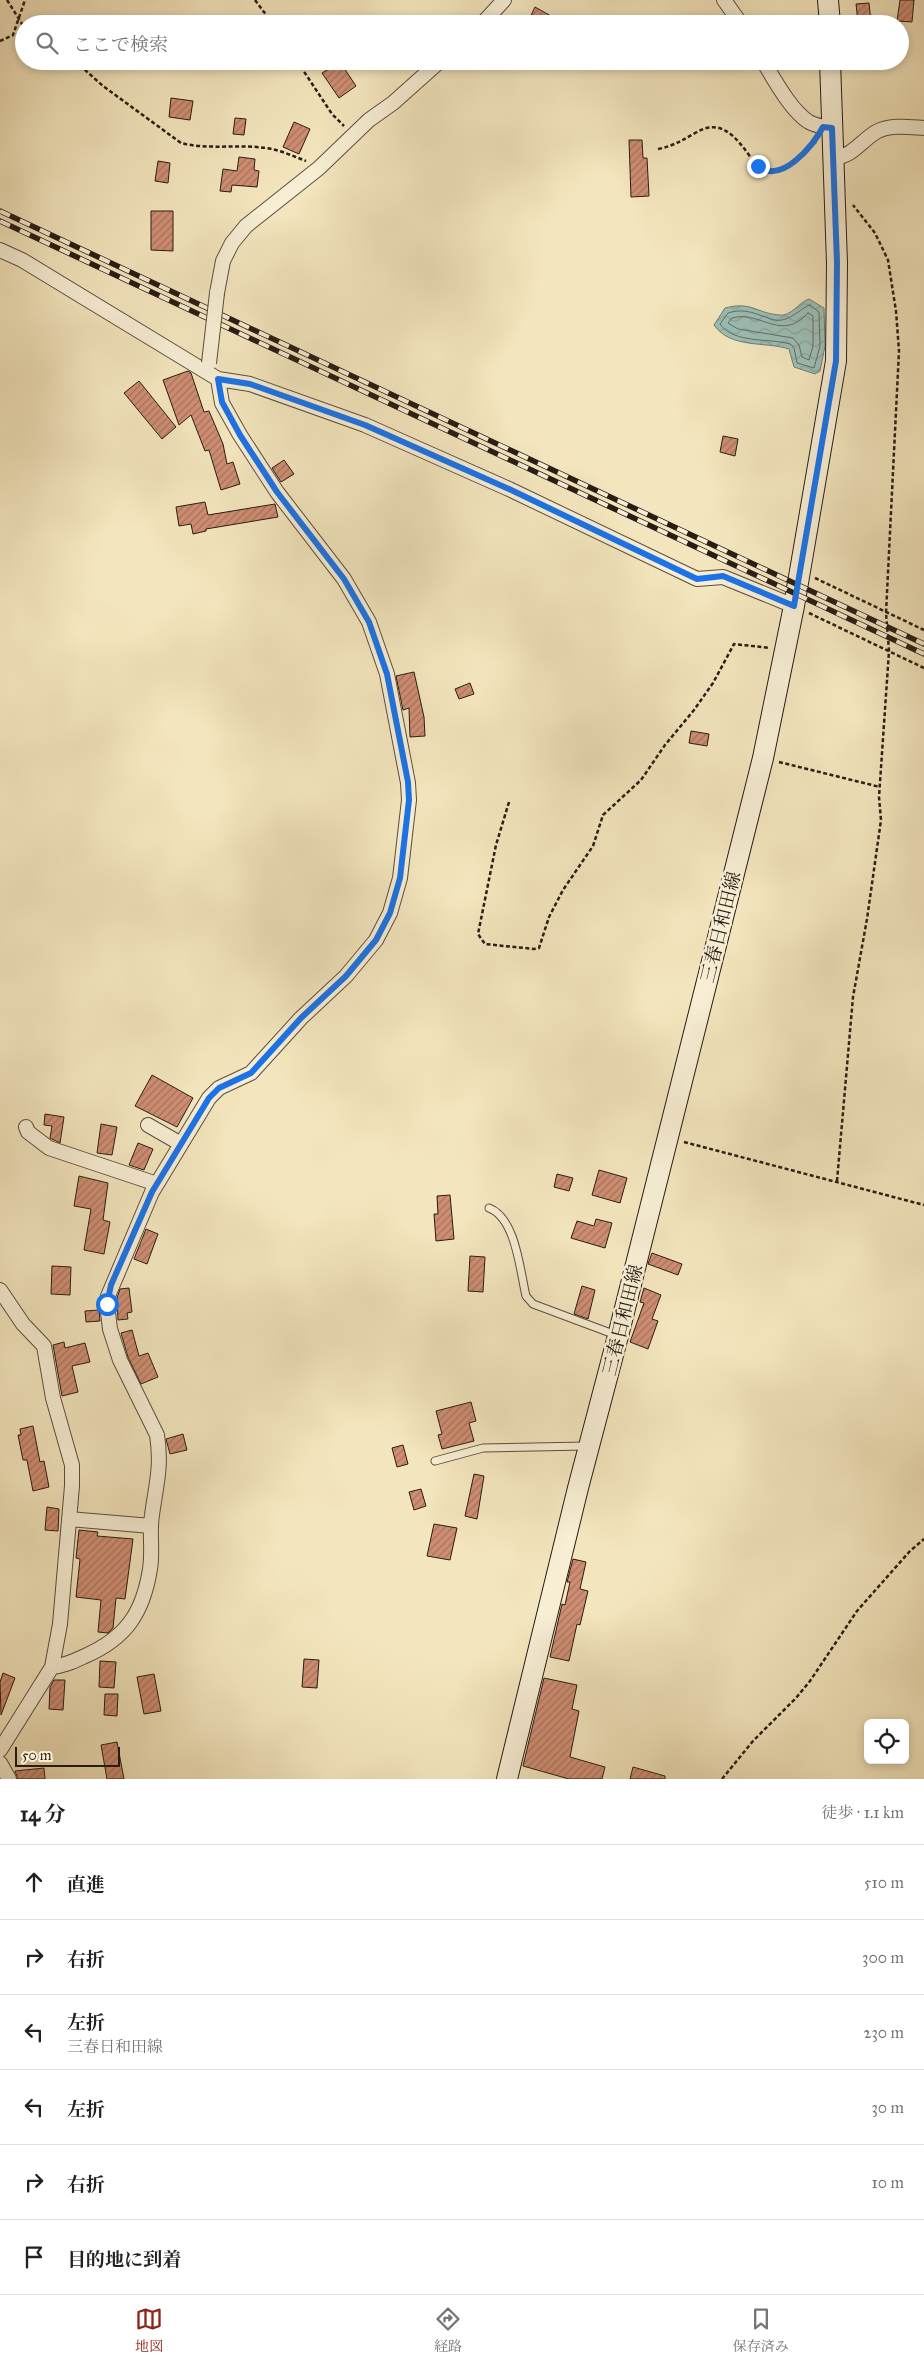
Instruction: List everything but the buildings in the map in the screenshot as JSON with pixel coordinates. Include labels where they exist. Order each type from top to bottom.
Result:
[{"type":"main road","points":[[828,0],[829,15]]},
{"type":"main road","name":"三春日和田線","points":[[507,1779],[762,758],[794,606],[836,361],[837,262],[833,158],[828,128],[830,70]]},
{"type":"street","points":[[490,15],[504,0]]},
{"type":"street","points":[[724,0],[735,15]]},
{"type":"street","points":[[52,1667],[71,1662],[108,1645],[135,1616],[147,1587],[151,1526],[160,1462],[157,1435],[120,1360],[110,1329],[107,1304],[111,1285],[157,1184],[180,1144],[215,1092],[251,1073],[301,1018],[346,976],[376,940],[390,913],[400,878],[409,800],[408,782],[387,674],[369,622],[344,579],[277,492],[240,435],[222,402],[211,371],[217,294],[223,261],[238,235],[246,226],[318,168],[369,120],[393,103],[430,70]]},
{"type":"street","points":[[769,70],[799,114],[808,122],[828,128]]},
{"type":"street","points":[[833,158],[842,158],[876,132],[885,129],[904,126],[924,128]]},
{"type":"street","points":[[0,250],[22,260],[211,371],[365,425],[509,489],[697,579],[723,576],[794,606]]},
{"type":"street","points":[[148,1125],[180,1144]]},
{"type":"street","points":[[26,1127],[28,1132],[49,1148],[157,1184]]},
{"type":"street","points":[[0,1290],[23,1324],[44,1346],[53,1398],[72,1465],[72,1486],[60,1624],[52,1667],[1,1747]]},
{"type":"street","points":[[68,1519],[151,1526]]},
{"type":"street","points":[[0,1763],[9,1779]]},
{"type":"lane","points":[[489,1208],[498,1212],[510,1230],[526,1296],[533,1304],[618,1336]]},
{"type":"lane","points":[[435,1462],[483,1448],[589,1446]]},
{"type":"path","points":[[6,0],[16,15]]},
{"type":"path","points":[[20,15],[25,0]]},
{"type":"path","points":[[255,0],[266,15]]},
{"type":"path","points":[[0,41],[6,40],[13,35],[15,30]]},
{"type":"path","points":[[84,70],[103,86],[181,143],[193,146],[265,148],[287,153],[318,168]]},
{"type":"path","points":[[304,70],[332,114],[354,136]]},
{"type":"path","points":[[658,148],[678,144],[705,128],[720,127],[732,133],[758,166],[763,170],[776,172],[782,170],[815,142],[828,128]]},
{"type":"path","points":[[833,188],[847,198],[875,233],[888,260],[896,311],[899,351],[886,613],[889,651],[880,787],[881,820],[867,919],[853,997],[837,1180]]},
{"type":"path","points":[[800,572],[924,630]]},
{"type":"path","points":[[794,606],[924,668]]},
{"type":"path","points":[[509,802],[496,846],[478,934],[485,944],[534,949],[539,948],[549,917],[563,890],[593,846],[603,815],[642,780],[665,744],[694,710],[713,683],[734,644],[784,650]]},
{"type":"path","points":[[762,758],[880,787]]},
{"type":"path","points":[[668,1138],[837,1180],[924,1205]]},
{"type":"path","points":[[722,1779],[753,1741],[796,1698],[810,1681],[857,1611],[924,1539]]},
{"type":"water","points":[[809,299],[824,308],[825,346],[820,371],[815,374],[794,367],[789,349],[729,338],[714,325],[725,308],[742,306],[771,314],[783,315],[791,312]]},
{"type":"railway","points":[[0,211],[924,644]]},
{"type":"railway","points":[[0,221],[924,654]]},
{"type":"route","points":[[107,1304],[111,1285],[152,1192],[209,1098],[219,1088],[251,1073],[301,1018],[346,976],[376,940],[387,921],[395,899],[403,855],[409,800],[408,782],[387,674],[369,622],[344,579],[277,492],[240,435],[222,402],[218,379],[250,384],[365,425],[509,489],[622,545],[697,579],[723,576],[794,606],[836,361],[837,262],[832,128],[823,127],[815,142],[782,170],[770,172],[758,166]]}]
